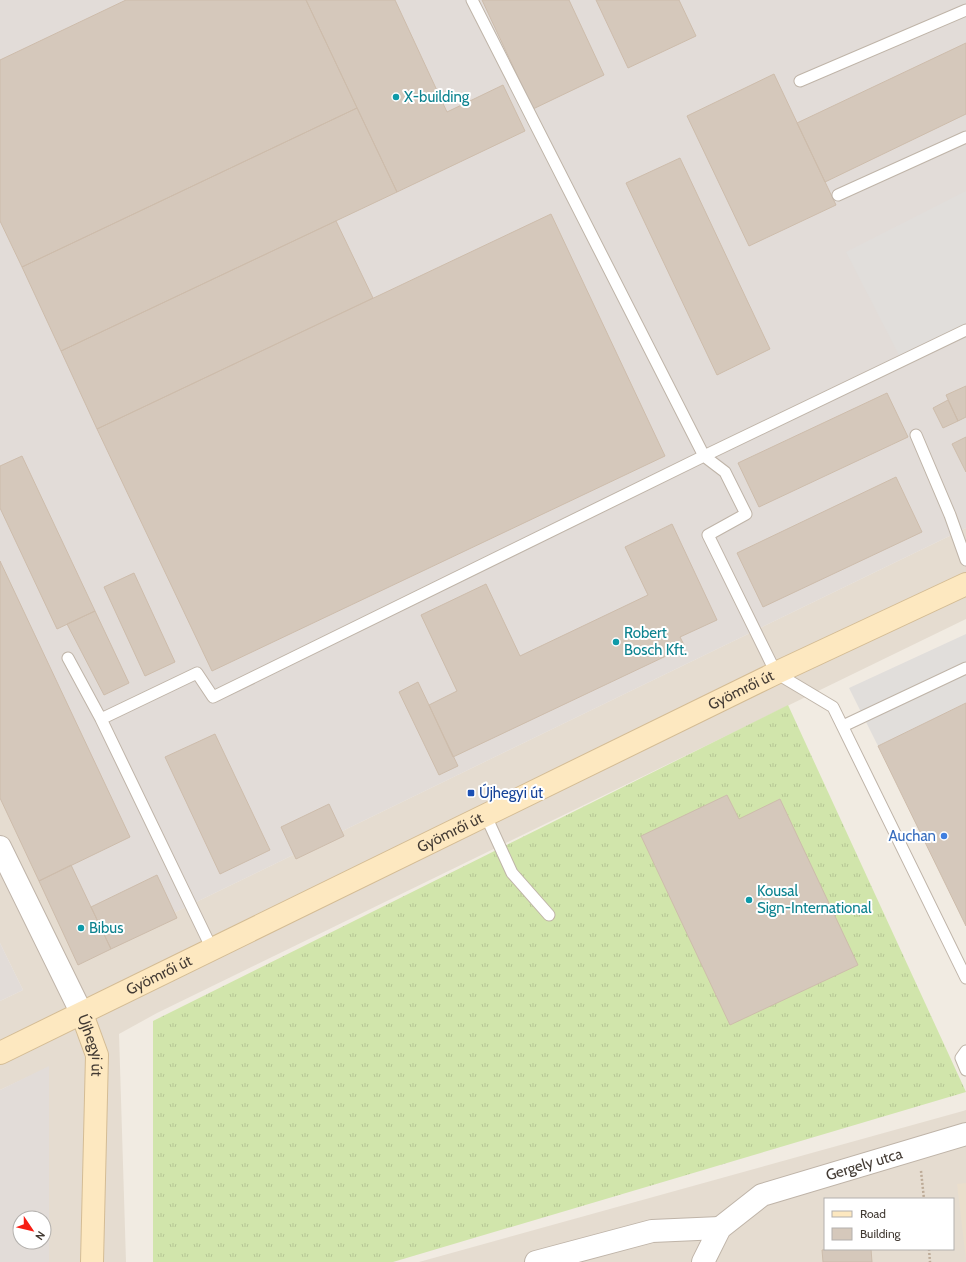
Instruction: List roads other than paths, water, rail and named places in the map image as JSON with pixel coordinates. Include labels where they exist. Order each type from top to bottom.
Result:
[{"type":"street","name":"Gyömrői út","points":[[0,1053],[82,1014],[485,814],[776,673],[966,584]]},
{"type":"street","name":"Újhegyi út","points":[[0,847],[82,1014],[97,1056],[92,1262]]},
{"type":"street","name":"Gergely utca","points":[[720,1228],[762,1195],[966,1134]]},
{"type":"street","points":[[536,1262],[652,1231],[720,1228],[703,1262]]},
{"type":"lane","points":[[472,0],[704,456],[725,472],[746,514],[708,535],[776,673],[833,707],[966,978]]},
{"type":"lane","points":[[800,81],[966,10]]},
{"type":"lane","points":[[838,195],[966,137]]},
{"type":"lane","points":[[101,719],[197,673],[212,697],[704,456],[966,330]]},
{"type":"lane","points":[[916,436],[950,515],[966,560]]},
{"type":"lane","points":[[68,658],[101,719],[212,949]]},
{"type":"lane","points":[[843,726],[966,668]]},
{"type":"lane","points":[[485,814],[512,873],[549,914]]},
{"type":"lane","points":[[966,1051],[961,1058],[966,1070]]},
{"type":"place","name":"X-building","points":[[396,97]]},
{"type":"place","name":"Robert Bosch Kft.","points":[[616,642]]},
{"type":"place","name":"Újhegyi út","points":[[471,793]]},
{"type":"place","name":"Auchan","points":[[944,836]]},
{"type":"place","name":"Kousal Sign-International","points":[[749,900]]},
{"type":"place","name":"Bibus","points":[[81,928]]}]
